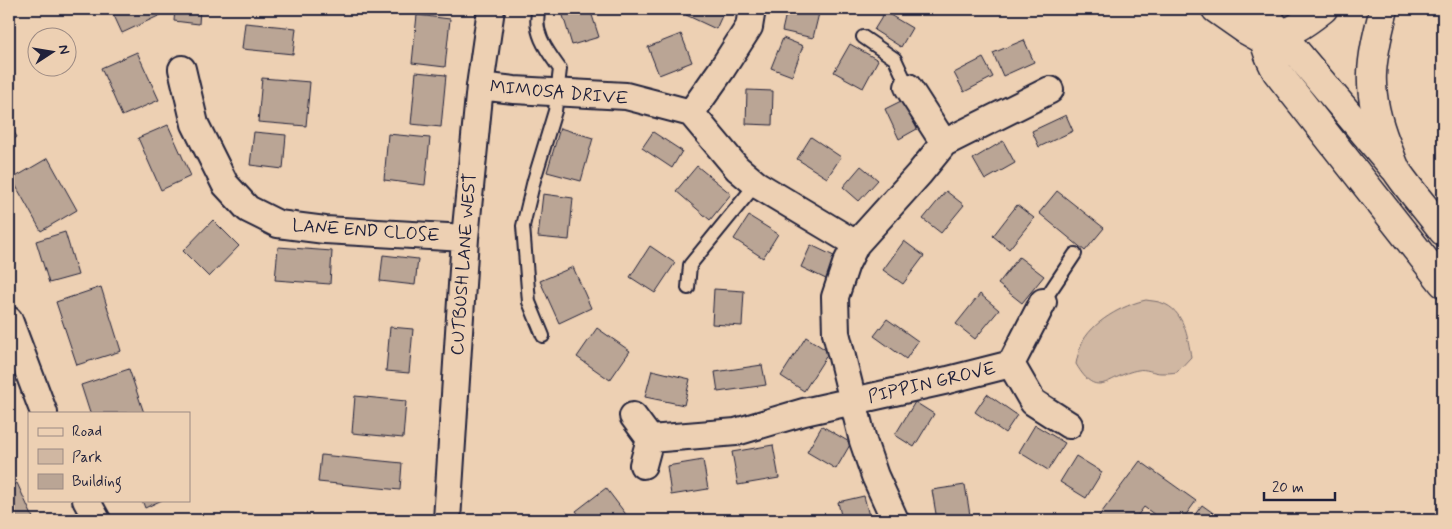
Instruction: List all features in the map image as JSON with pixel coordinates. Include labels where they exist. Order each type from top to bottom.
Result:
[{"type":"main road","points":[[1216,9],[1246,30],[1268,22],[1302,26],[1324,9]]},
{"type":"main road","points":[[1384,9],[1374,49],[1371,87],[1377,120],[1397,171]]},
{"type":"main road","points":[[1268,22],[1397,171],[1443,231]]},
{"type":"main road","points":[[1268,22],[1269,58],[1277,72],[1443,283]]},
{"type":"street","name":"CUTBUSH LANE WEST","points":[[447,520],[464,238],[480,86],[491,9]]},
{"type":"street","points":[[752,9],[749,27],[691,113],[737,168],[756,184],[856,244]]},
{"type":"street","name":"LANE END CLOSE","points":[[182,69],[195,124],[225,184],[248,209],[278,224],[325,230],[464,238]]},
{"type":"street","name":"MIMOSA DRIVE","points":[[480,86],[514,90],[626,96],[691,113]]},
{"type":"street","points":[[908,87],[944,143]]},
{"type":"street","points":[[895,520],[875,476],[863,441],[836,333],[835,297],[846,264],[856,244],[919,174],[944,143],[1050,90]]},
{"type":"street","name":"PIPPIN GROVE","points":[[650,439],[736,432],[804,412],[854,402],[1011,364],[1042,302]]},
{"type":"street","points":[[9,320],[44,412]]},
{"type":"street","name":"PIPPIN GROVE","points":[[1011,364],[1034,402],[1069,425]]},
{"type":"street","points":[[633,416],[650,439],[643,465]]},
{"type":"street","points":[[87,502],[97,520]]},
{"type":"lane","points":[[539,9],[536,19],[542,44],[560,70],[555,112],[534,180],[523,226],[529,302],[543,336]]},
{"type":"lane","points":[[863,38],[895,59],[908,87]]},
{"type":"lane","points":[[688,288],[690,265],[756,184]]},
{"type":"lane","points":[[1042,302],[1075,254]]},
{"type":"green space","points":[[1146,300],[1162,303],[1180,318],[1184,326],[1191,357],[1177,372],[1161,373],[1141,370],[1104,383],[1097,384],[1091,382],[1076,364],[1081,345],[1086,337],[1100,322],[1118,310]]},
{"type":"building","points":[[111,9],[168,9],[169,11],[122,33]]},
{"type":"building","points":[[175,9],[200,9],[199,24],[174,21]]},
{"type":"building","points":[[561,9],[590,9],[599,37],[572,45]]},
{"type":"building","points":[[688,9],[725,9],[716,29],[686,15]]},
{"type":"building","points":[[787,9],[820,9],[813,38],[782,31]]},
{"type":"building","points":[[885,12],[912,28],[901,47],[874,30]]},
{"type":"building","points":[[417,15],[450,19],[445,67],[412,63]]},
{"type":"building","points":[[245,23],[296,28],[293,54],[242,49]]},
{"type":"building","points":[[681,34],[692,62],[659,75],[648,47]]},
{"type":"building","points":[[783,38],[803,46],[792,76],[771,68]]},
{"type":"building","points":[[1024,40],[1034,62],[1003,76],[993,53]]},
{"type":"building","points":[[850,44],[878,60],[863,88],[834,72]]},
{"type":"building","points":[[137,52],[159,100],[122,116],[101,68]]},
{"type":"building","points":[[983,58],[993,77],[964,92],[954,73]]},
{"type":"building","points":[[416,72],[446,75],[441,127],[411,124]]},
{"type":"building","points":[[262,78],[310,82],[306,126],[258,122]]},
{"type":"building","points":[[747,90],[773,91],[772,125],[746,124]]},
{"type":"building","points":[[903,100],[917,129],[899,139],[885,109]]},
{"type":"building","points":[[1066,115],[1073,131],[1039,147],[1032,131]]},
{"type":"building","points":[[9,124],[17,137],[9,143]]},
{"type":"building","points":[[168,125],[191,176],[161,190],[138,138]]},
{"type":"building","points":[[560,128],[593,138],[581,181],[547,172]]},
{"type":"building","points":[[254,132],[286,135],[283,169],[250,165]]},
{"type":"building","points":[[653,132],[682,151],[672,168],[642,148]]},
{"type":"building","points":[[388,134],[430,138],[425,185],[384,180]]},
{"type":"building","points":[[811,137],[841,157],[827,178],[797,159]]},
{"type":"building","points":[[1003,141],[1015,163],[985,180],[973,159]]},
{"type":"building","points":[[48,158],[77,210],[41,231],[12,179]]},
{"type":"building","points":[[697,166],[731,194],[710,220],[676,191]]},
{"type":"building","points":[[861,166],[878,180],[859,201],[843,187]]},
{"type":"building","points":[[946,191],[964,205],[941,233],[923,219]]},
{"type":"building","points":[[1057,191],[1104,228],[1085,251],[1039,213]]},
{"type":"building","points":[[543,194],[573,198],[569,240],[538,237]]},
{"type":"building","points":[[1017,205],[1034,218],[1009,249],[993,236]]},
{"type":"building","points":[[749,216],[778,234],[763,258],[734,239]]},
{"type":"building","points":[[213,220],[239,246],[209,277],[183,251]]},
{"type":"building","points":[[65,232],[78,275],[49,283],[36,241]]},
{"type":"building","points":[[904,241],[924,256],[903,284],[883,270]]},
{"type":"building","points":[[811,245],[838,258],[828,280],[801,267]]},
{"type":"building","points":[[650,246],[675,263],[655,293],[630,277]]},
{"type":"building","points":[[278,247],[332,251],[330,284],[275,280]]},
{"type":"building","points":[[383,255],[418,259],[415,285],[380,281]]},
{"type":"building","points":[[1019,257],[1044,276],[1022,303],[998,284]]},
{"type":"building","points":[[573,267],[591,308],[559,323],[540,281]]},
{"type":"building","points":[[101,287],[121,351],[77,365],[56,302]]},
{"type":"building","points":[[714,289],[744,291],[742,326],[712,324]]},
{"type":"building","points":[[980,294],[999,310],[975,339],[956,324]]},
{"type":"building","points":[[887,319],[918,341],[906,359],[874,336]]},
{"type":"building","points":[[390,327],[413,329],[409,373],[386,371]]},
{"type":"building","points":[[597,328],[630,351],[610,380],[577,357]]},
{"type":"building","points":[[806,337],[829,352],[804,391],[781,376]]},
{"type":"building","points":[[762,365],[766,385],[718,392],[715,372]]},
{"type":"building","points":[[129,369],[144,412],[90,412],[81,385]]},
{"type":"building","points":[[652,370],[690,379],[684,405],[645,397]]},
{"type":"building","points":[[987,394],[1017,415],[1005,433],[975,412]]},
{"type":"building","points":[[355,396],[406,401],[403,438],[352,433]]},
{"type":"building","points":[[915,402],[934,414],[914,447],[895,435]]},
{"type":"building","points":[[1035,425],[1065,443],[1048,470],[1019,452]]},
{"type":"building","points":[[822,426],[851,443],[836,469],[807,452]]},
{"type":"building","points":[[773,445],[779,478],[738,485],[732,452]]},
{"type":"building","points":[[321,455],[402,463],[400,490],[318,482]]},
{"type":"building","points":[[1076,456],[1102,472],[1086,498],[1060,482]]},
{"type":"building","points":[[703,460],[708,489],[671,495],[667,466]]},
{"type":"building","points":[[1140,461],[1196,501],[1182,520],[1162,520],[1144,507],[1134,520],[1096,520]]},
{"type":"building","points":[[17,483],[34,520],[9,520],[9,487]]},
{"type":"building","points":[[965,485],[970,515],[937,520],[932,490]]},
{"type":"building","points":[[606,488],[628,517],[623,520],[583,520],[576,511]]},
{"type":"building","points":[[864,496],[870,520],[842,520],[838,502]]},
{"type":"building","points":[[143,502],[158,502],[145,508]]},
{"type":"building","points":[[1202,505],[1223,520],[1191,520]]},
{"type":"building","points":[[377,514],[409,515],[409,520],[377,520]]}]
